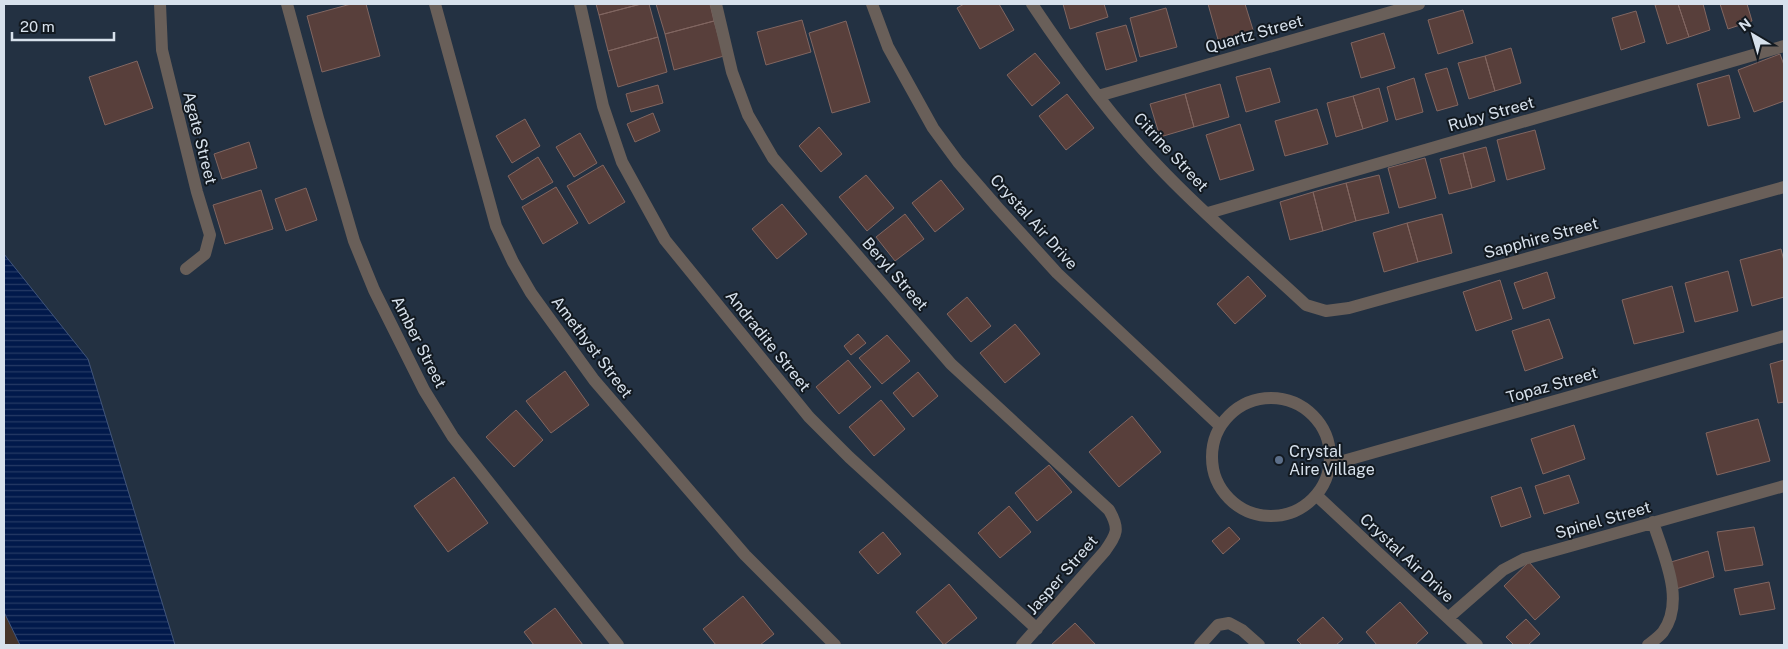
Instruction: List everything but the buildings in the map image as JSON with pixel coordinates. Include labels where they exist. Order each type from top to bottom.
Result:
[{"type":"street","name":"Agate Street","points":[[160,4],[164,58],[197,192],[210,235],[205,254],[186,269]]},
{"type":"street","name":"Amber Street","points":[[287,4],[354,241],[374,290],[424,390],[453,437],[618,645]]},
{"type":"street","name":"Amethyst Street","points":[[435,4],[496,226],[513,262],[531,293],[594,380],[745,555],[835,645]]},
{"type":"street","name":"Andradite Street","points":[[580,4],[603,106],[622,162],[665,240],[809,417],[1037,629]]},
{"type":"street","name":"Beryl Street","points":[[716,4],[732,72],[748,115],[773,158],[951,364],[1109,510],[1116,522]]},
{"type":"street","name":"Crystal Air Drive","points":[[872,4],[888,47],[914,95],[933,128],[964,168],[1057,273],[1220,426]]},
{"type":"street","name":"Citrine Street","points":[[1032,4],[1062,49],[1098,96],[1158,166],[1306,305]]},
{"type":"street","name":"Quartz Street","points":[[1098,96],[1419,4]]},
{"type":"street","name":"Ruby Street","points":[[1208,213],[1784,46]]},
{"type":"street","name":"Sapphire Street","points":[[1306,305],[1326,311],[1349,308],[1784,187]]},
{"type":"street","name":"Topaz Street","points":[[1329,465],[1784,336]]},
{"type":"street","points":[[1271,398],[1291,401],[1309,411],[1322,426],[1329,445],[1329,465],[1324,481],[1316,495],[1301,508],[1282,515],[1263,516],[1244,510],[1229,498],[1217,483],[1212,464],[1213,445],[1220,426],[1234,411],[1251,401],[1271,398]]},
{"type":"street","name":"Spinel Street","points":[[1448,618],[1503,570],[1524,559],[1784,486]]},
{"type":"street","name":"Crystal Air Drive","points":[[1316,495],[1477,645]]},
{"type":"street","name":"Jasper Street","points":[[1022,645],[1105,551],[1116,536],[1116,522]]},
{"type":"street","points":[[1648,645],[1663,632],[1673,608],[1671,581],[1653,522]]},
{"type":"street","points":[[1200,645],[1218,625],[1229,622],[1242,630],[1259,645]]},
{"type":"shaded area","points":[[4,612],[20,645],[4,645]]},
{"type":"water","points":[[4,254],[88,359],[175,645],[20,645],[4,612]]},
{"type":"place","name":"Crystal Aire Village","points":[[1279,460]]}]
